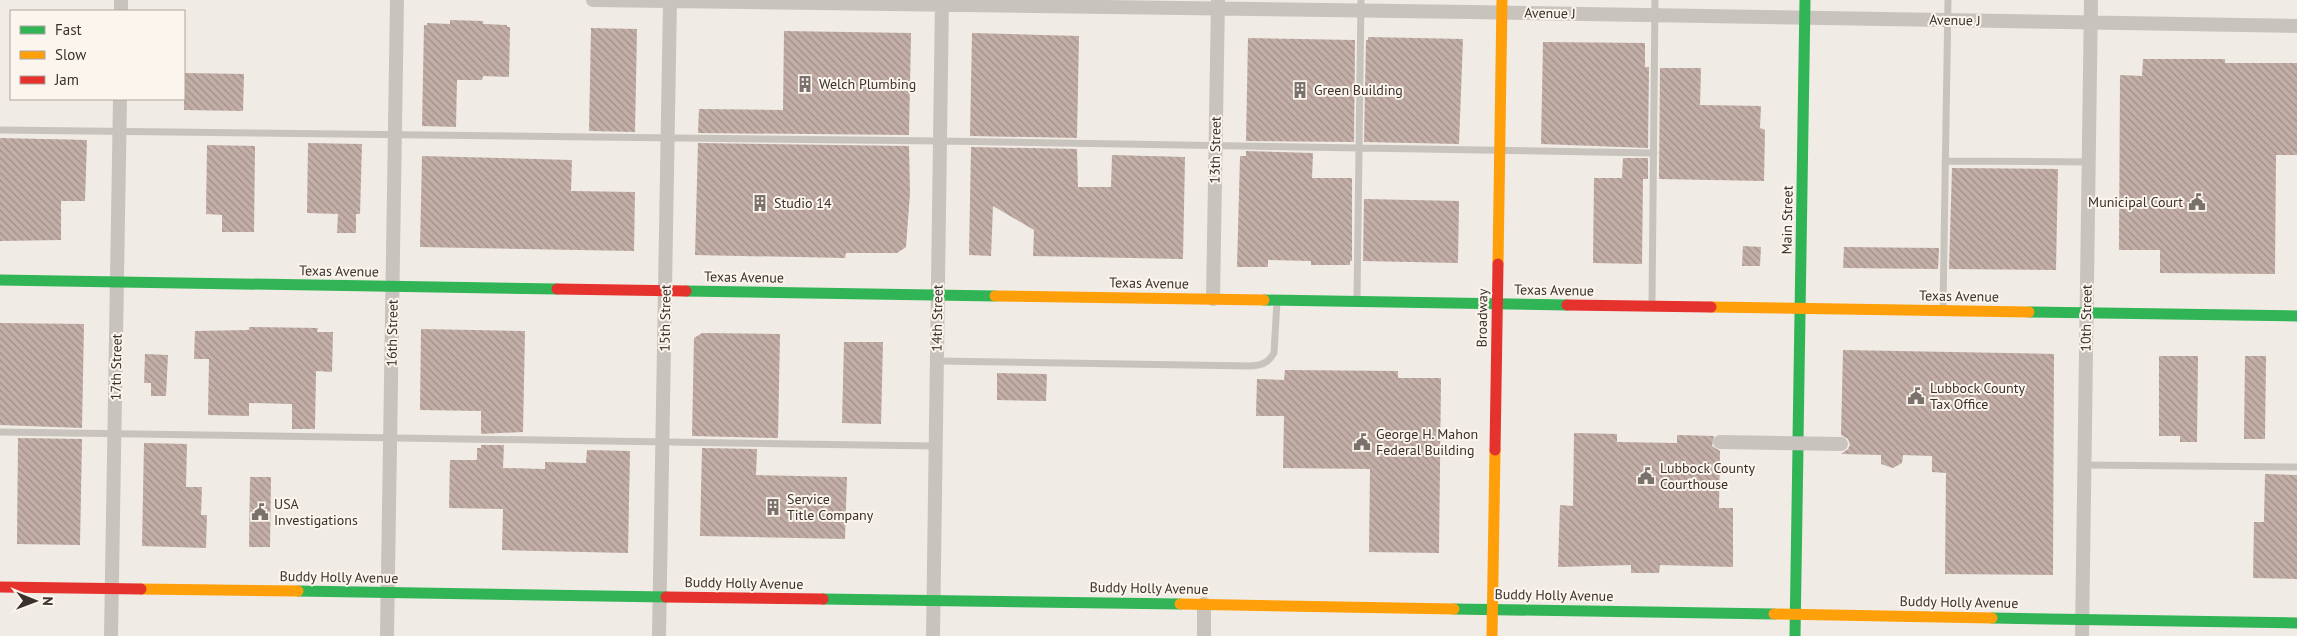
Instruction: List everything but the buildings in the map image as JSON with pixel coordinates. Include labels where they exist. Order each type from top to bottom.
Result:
[{"type":"main road","name":"Main Street","points":[[1795,636],[1805,0]]},
{"type":"main road","name":"Broadway","points":[[1492,636],[1502,6]]},
{"type":"main road","name":"Texas Avenue","points":[[0,280],[2297,316]]},
{"type":"main road","name":"Buddy Holly Avenue","points":[[0,588],[1204,604],[2297,624]]},
{"type":"street","name":"16th Street","points":[[387,636],[397,0]]},
{"type":"street","name":"Avenue J","points":[[593,0],[1502,6],[1655,15],[2297,26]]},
{"type":"street","name":"10th Street","points":[[2082,636],[2091,0]]},
{"type":"street","name":"15th Street","points":[[660,636],[670,1]]},
{"type":"street","name":"14th Street","points":[[933,636],[942,2]]},
{"type":"street","name":"13th Street","points":[[1213,299],[1218,4]]},
{"type":"street","name":"17th Street","points":[[111,636],[120,100]]},
{"type":"street","points":[[1720,442],[1841,444]]},
{"type":"street","points":[[1204,604],[1204,636]]},
{"type":"lane","points":[[1652,306],[1655,0]]},
{"type":"lane","points":[[1943,311],[1948,0]]},
{"type":"lane","points":[[1356,302],[1361,5]]},
{"type":"lane","points":[[0,130],[940,141],[1654,153]]},
{"type":"lane","points":[[1945,161],[2088,162]]},
{"type":"lane","points":[[937,361],[1263,365],[1274,353],[1277,300]]},
{"type":"lane","points":[[0,432],[114,432],[663,443],[935,446]]},
{"type":"lane","points":[[2084,465],[2297,467]]},
{"type":"traffic: fast","points":[[1798,440],[1805,0]]},
{"type":"traffic: fast","points":[[0,280],[557,289]]},
{"type":"traffic: fast","points":[[686,291],[995,296]]},
{"type":"traffic: fast","points":[[1264,300],[1567,305]]},
{"type":"traffic: fast","points":[[2029,312],[2297,316]]},
{"type":"traffic: fast","points":[[1795,636],[1798,447]]},
{"type":"traffic: fast","points":[[298,591],[666,597]]},
{"type":"traffic: fast","points":[[823,599],[1180,604]]},
{"type":"traffic: fast","points":[[1454,609],[1774,614]]},
{"type":"traffic: fast","points":[[1992,618],[2297,623]]},
{"type":"traffic: slow","points":[[1498,264],[1502,0]]},
{"type":"traffic: slow","points":[[995,296],[1264,300]]},
{"type":"traffic: slow","points":[[1711,307],[2029,312]]},
{"type":"traffic: slow","points":[[1492,636],[1495,450]]},
{"type":"traffic: slow","points":[[141,589],[298,591]]},
{"type":"traffic: slow","points":[[1180,604],[1454,609]]},
{"type":"traffic: slow","points":[[1774,614],[1992,618]]},
{"type":"traffic: jam","points":[[1495,450],[1498,264]]},
{"type":"traffic: jam","points":[[557,289],[686,291]]},
{"type":"traffic: jam","points":[[1567,305],[1711,307]]},
{"type":"traffic: jam","points":[[0,587],[141,589]]},
{"type":"traffic: jam","points":[[666,597],[823,599]]},
{"type":"place","name":"Welch Plumbing","points":[[805,84]]},
{"type":"place","name":"Green Building","points":[[1300,90]]},
{"type":"place","name":"Municipal Court","points":[[2197,202]]},
{"type":"place","name":"Studio 14","points":[[760,203]]},
{"type":"place","name":"Lubbock County Tax Office","points":[[1916,396]]},
{"type":"place","name":"George H. Mahon Federal Building","points":[[1362,442]]},
{"type":"place","name":"Lubbock County Courthouse","points":[[1646,476]]},
{"type":"place","name":"Service Title Company","points":[[773,507]]},
{"type":"place","name":"USA Investigations","points":[[260,512]]}]
